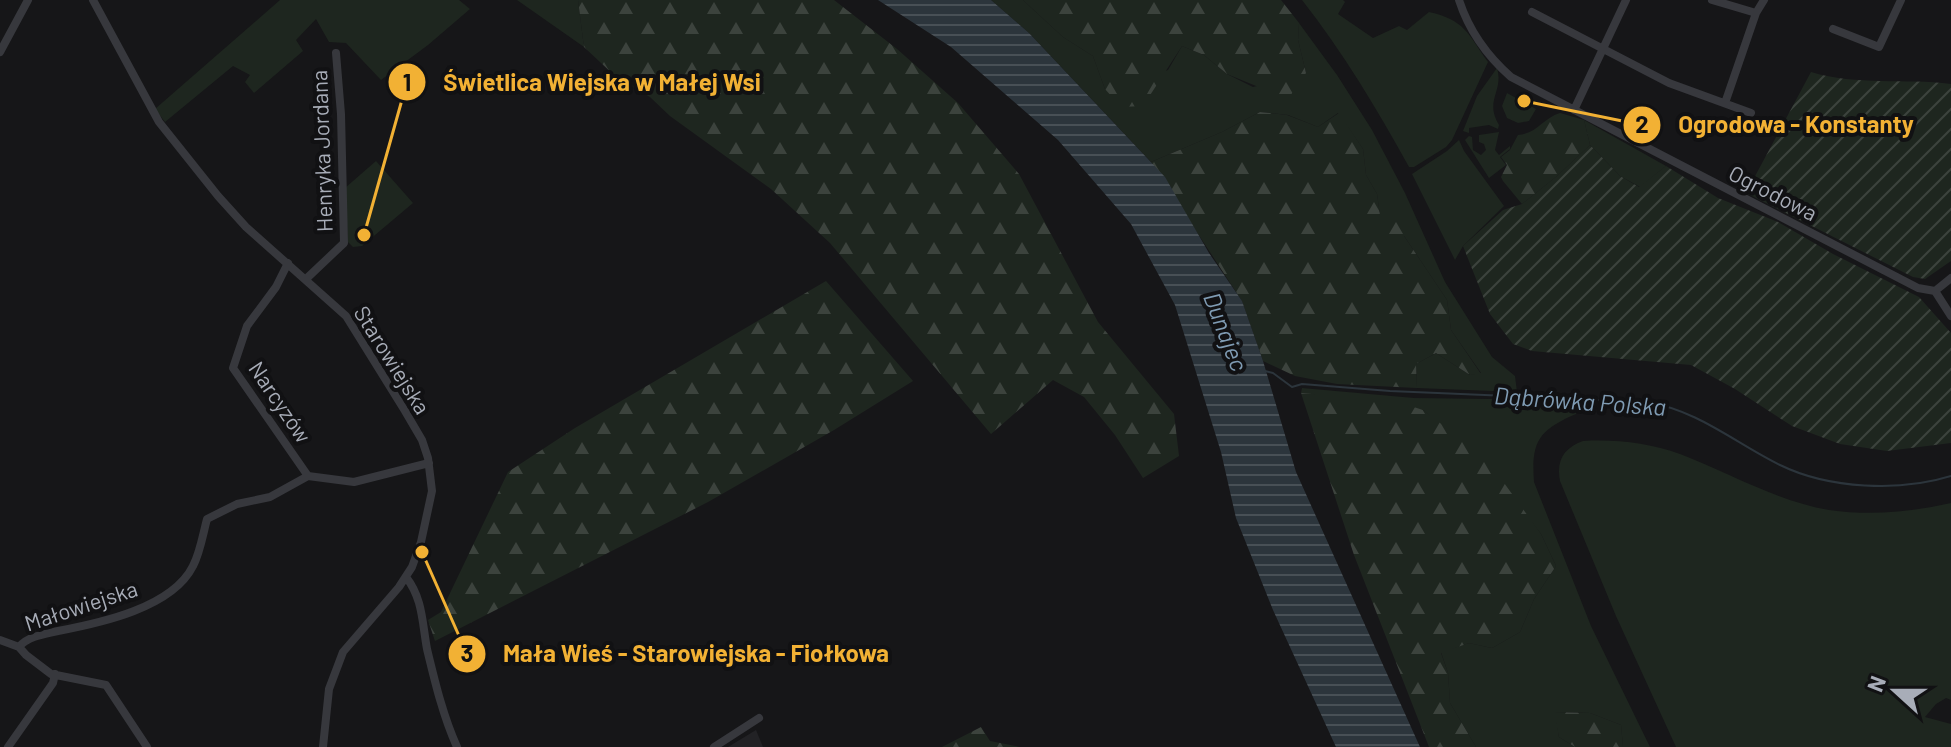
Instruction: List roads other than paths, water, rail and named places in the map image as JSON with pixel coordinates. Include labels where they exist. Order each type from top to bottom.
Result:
[{"type":"street","points":[[0,52],[28,0]]},
{"type":"street","name":"Starowiejska","points":[[93,0],[159,122],[173,141],[246,227],[346,316],[422,440],[429,463],[432,491],[427,522],[406,577],[343,652],[329,689],[323,747]]},
{"type":"street","name":"Ogrodowa","points":[[1459,0],[1465,20],[1495,63],[1511,77],[1918,288],[1935,291]]},
{"type":"street","points":[[1574,110],[1626,0]]},
{"type":"street","points":[[1712,0],[1756,13]]},
{"type":"street","points":[[1725,103],[1756,13],[1764,0]]},
{"type":"street","points":[[1833,29],[1879,47],[1901,0]]},
{"type":"street","points":[[1532,12],[1669,83],[1751,113]]},
{"type":"street","name":"Henryka Jordana","points":[[306,279],[344,243],[341,114],[336,53]]},
{"type":"street","name":"Narcyzów","points":[[288,263],[276,287],[247,326],[233,368],[308,476]]},
{"type":"street","points":[[1951,278],[1935,291],[1951,316]]},
{"type":"street","points":[[308,476],[354,482],[429,463]]},
{"type":"street","name":"Małowiejska","points":[[19,647],[24,641],[41,634],[98,624],[164,596],[186,578],[195,564],[207,519],[237,504],[270,497],[308,476]]},
{"type":"street","points":[[406,577],[417,591],[427,649],[447,725],[457,747]]},
{"type":"street","points":[[0,640],[19,647],[55,674],[106,685],[147,747]]},
{"type":"street","points":[[8,747],[53,683],[55,674]]},
{"type":"street","points":[[714,747],[759,718]]},
{"type":"water","name":"Dunajec","points":[[878,0],[991,0],[1029,33],[1165,177],[1209,253],[1242,301],[1296,472],[1420,747],[1336,747],[1273,610],[1236,518],[1221,452],[1175,305],[1131,224],[1058,140],[951,47]]},
{"type":"waterway","name":"Dąbrówka Polska","points":[[1265,371],[1292,387],[1302,384],[1646,402],[1683,412],[1780,465],[1820,479],[1887,486],[1951,476]]},
{"type":"place","name":"Ogrodowa - Konstanty","points":[[1524,101]]},
{"type":"place","name":"Świetlica Wiejska w Małej Wsi","points":[[364,235]]},
{"type":"place","name":"Mała Wieś - Starowiejska - Fiołkowa","points":[[422,552]]}]
